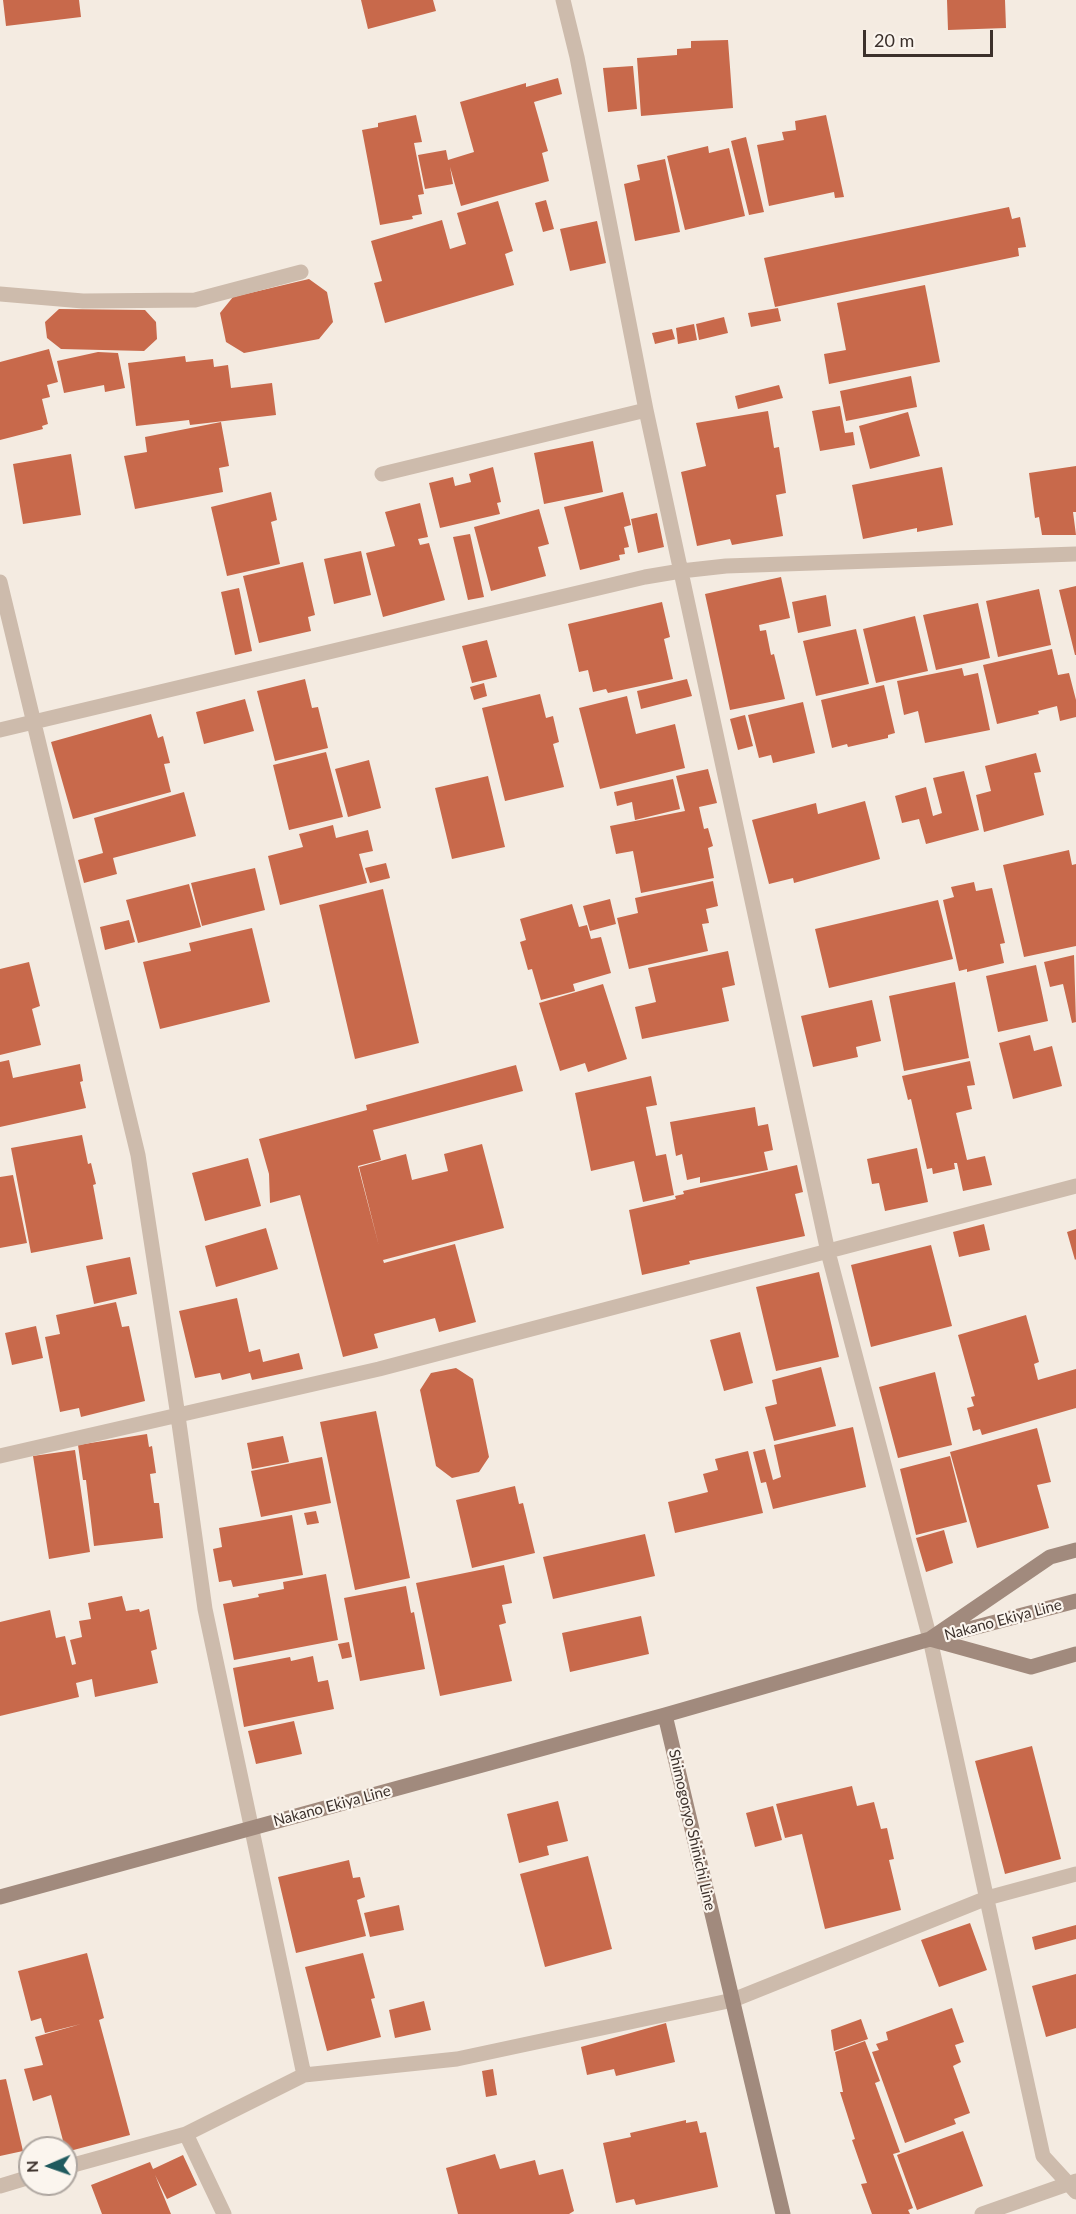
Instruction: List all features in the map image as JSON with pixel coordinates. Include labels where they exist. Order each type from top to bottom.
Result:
[{"type":"main road","points":[[665,1715],[930,1640],[1050,1557],[1076,1550]]},
{"type":"main road","name":"Nakano Ekiya Line","points":[[930,1640],[1076,1601]]},
{"type":"main road","points":[[930,1640],[1031,1667],[1076,1654]]},
{"type":"main road","name":"Nakano Ekiya Line","points":[[0,1897],[665,1715]]},
{"type":"main road","name":"Shimogoryo Shinichi Line","points":[[665,1715],[783,2214]]},
{"type":"street","points":[[563,0],[577,57],[646,410],[828,1252],[930,1640],[1043,2156],[1074,2185],[982,2214]]},
{"type":"street","points":[[0,294],[83,301],[195,300],[301,272]]},
{"type":"street","points":[[382,474],[646,410]]},
{"type":"street","points":[[0,730],[645,577],[681,571],[726,566],[1076,554]]},
{"type":"street","points":[[0,582],[138,1155],[205,1609],[304,2075]]},
{"type":"street","points":[[0,1456],[379,1369],[1076,1186]]},
{"type":"street","points":[[78,2164],[186,2134],[304,2075],[457,2059],[733,2000],[987,1898],[1076,1874]]},
{"type":"street","points":[[186,2134],[224,2214]]},
{"type":"street","points":[[0,2186],[18,2181]]},
{"type":"building","points":[[3,0],[79,0],[81,17],[6,26]]},
{"type":"building","points":[[361,0],[433,0],[436,11],[368,29]]},
{"type":"building","points":[[947,0],[1005,0],[1006,28],[948,30]]},
{"type":"building","points":[[728,40],[733,108],[641,116],[637,58],[677,55],[677,49],[691,48],[691,41]]},
{"type":"building","points":[[633,66],[637,109],[608,112],[603,68]]},
{"type":"building","points":[[558,78],[562,94],[534,102],[548,151],[542,153],[549,181],[461,206],[450,167],[453,184],[425,189],[418,155],[446,150],[448,160],[474,152],[460,102],[526,83],[526,87]]},
{"type":"building","points":[[416,115],[422,142],[414,143],[424,194],[418,195],[422,214],[412,216],[413,219],[380,225],[362,130],[378,127],[378,123]]},
{"type":"building","points":[[826,115],[844,197],[835,198],[834,192],[769,206],[757,145],[784,140],[782,132],[796,130],[795,121]]},
{"type":"building","points":[[746,137],[764,212],[749,215],[731,141]]},
{"type":"building","points":[[708,146],[709,153],[729,148],[745,216],[685,230],[667,156]]},
{"type":"building","points":[[665,159],[680,232],[635,241],[624,184],[640,180],[637,165]]},
{"type":"building","points":[[546,200],[554,229],[543,232],[535,203]]},
{"type":"building","points":[[498,201],[513,251],[505,254],[514,285],[385,323],[374,283],[382,281],[371,241],[442,220],[450,249],[466,244],[457,213]]},
{"type":"building","points":[[1009,207],[1012,219],[1020,217],[1026,247],[1018,248],[1019,256],[775,307],[764,258]]},
{"type":"building","points":[[597,221],[606,263],[570,271],[560,229]]},
{"type":"building","points":[[309,279],[327,292],[333,322],[319,339],[244,353],[226,342],[220,313],[233,297]]},
{"type":"building","points":[[925,285],[940,362],[829,384],[824,354],[846,350],[837,303]]},
{"type":"building","points":[[778,308],[781,321],[751,327],[748,313]]},
{"type":"building","points":[[59,309],[145,310],[156,322],[157,339],[144,351],[61,349],[47,338],[45,322]]},
{"type":"building","points":[[724,317],[728,333],[699,340],[696,324]]},
{"type":"building","points":[[694,324],[697,340],[678,344],[676,328]]},
{"type":"building","points":[[672,329],[675,339],[655,344],[652,333]]},
{"type":"building","points":[[49,349],[58,382],[47,385],[50,397],[42,399],[48,424],[42,426],[43,429],[0,440],[0,362]]},
{"type":"building","points":[[98,352],[118,353],[125,388],[105,392],[104,385],[64,393],[57,361]]},
{"type":"building","points":[[185,356],[186,362],[213,359],[214,367],[228,365],[231,388],[272,383],[276,415],[190,425],[189,420],[136,426],[128,363]]},
{"type":"building","points":[[911,376],[917,407],[846,421],[840,391]]},
{"type":"building","points":[[779,385],[783,398],[738,409],[735,396]]},
{"type":"building","points":[[840,406],[845,433],[853,432],[855,445],[820,451],[812,411]]},
{"type":"building","points":[[768,411],[774,448],[779,447],[786,493],[776,495],[783,536],[732,545],[730,539],[697,546],[681,472],[706,466],[696,423]]},
{"type":"building","points":[[908,412],[920,456],[870,469],[859,426]]},
{"type":"building","points":[[221,422],[229,466],[219,468],[223,492],[135,509],[124,456],[147,452],[145,437]]},
{"type":"building","points":[[593,441],[603,492],[544,504],[534,453]]},
{"type":"building","points":[[71,454],[81,515],[23,524],[13,464]]},
{"type":"building","points":[[1076,466],[1076,512],[1073,512],[1076,535],[1042,535],[1039,517],[1035,518],[1029,473]]},
{"type":"building","points":[[493,467],[501,502],[497,503],[500,514],[440,528],[429,483],[453,477],[455,486],[471,482],[469,474]]},
{"type":"building","points":[[942,467],[953,525],[917,532],[917,528],[863,539],[852,485]]},
{"type":"building","points":[[271,492],[277,520],[271,522],[280,564],[227,576],[211,507]]},
{"type":"building","points":[[623,492],[631,525],[624,527],[629,547],[624,548],[625,554],[619,555],[620,560],[580,570],[564,507]]},
{"type":"building","points":[[420,503],[428,537],[418,539],[420,545],[429,543],[445,600],[383,617],[366,553],[395,546],[385,512]]},
{"type":"building","points":[[539,509],[549,544],[538,547],[546,576],[491,591],[474,527]]},
{"type":"building","points":[[657,513],[664,547],[638,553],[631,519]]},
{"type":"building","points":[[470,534],[484,597],[468,600],[453,537]]},
{"type":"building","points":[[361,551],[371,595],[334,604],[324,559]]},
{"type":"building","points":[[303,562],[315,615],[308,617],[311,631],[259,643],[243,576]]},
{"type":"building","points":[[781,577],[790,618],[759,625],[760,631],[766,630],[771,655],[774,654],[785,699],[730,710],[705,594]]},
{"type":"building","points":[[1076,586],[1076,655],[1075,655],[1059,590]]},
{"type":"building","points":[[239,588],[252,651],[235,655],[221,592]]},
{"type":"building","points":[[1039,589],[1051,645],[998,657],[986,601]]},
{"type":"building","points":[[826,595],[831,626],[798,633],[792,602]]},
{"type":"building","points":[[662,602],[670,637],[664,639],[673,679],[608,693],[606,689],[593,692],[588,670],[579,672],[568,624]]},
{"type":"building","points":[[978,603],[990,658],[936,670],[923,615]]},
{"type":"building","points":[[915,616],[928,671],[876,683],[863,629]]},
{"type":"building","points":[[856,629],[869,684],[816,696],[803,641]]},
{"type":"building","points":[[487,640],[497,677],[472,683],[462,646]]},
{"type":"building","points":[[1052,649],[1058,675],[1069,673],[1076,700],[1076,717],[1060,721],[1057,706],[1038,711],[1039,714],[997,724],[983,665]]},
{"type":"building","points":[[962,668],[964,676],[978,673],[990,730],[925,743],[918,711],[904,715],[897,681]]},
{"type":"building","points":[[305,679],[312,708],[318,707],[328,748],[275,761],[257,691]]},
{"type":"building","points":[[687,679],[692,696],[641,709],[637,691]]},
{"type":"building","points":[[484,683],[487,696],[474,700],[470,687]]},
{"type":"building","points":[[884,685],[895,733],[888,735],[888,738],[848,747],[847,744],[832,748],[821,700]]},
{"type":"building","points":[[540,694],[546,718],[553,716],[559,742],[553,744],[564,787],[505,801],[482,708]]},
{"type":"building","points":[[627,696],[636,734],[675,724],[685,768],[600,789],[579,708]]},
{"type":"building","points":[[245,699],[254,731],[204,744],[196,712]]},
{"type":"building","points":[[803,702],[815,753],[773,763],[771,755],[759,758],[748,715]]},
{"type":"building","points":[[151,714],[158,738],[163,736],[170,763],[164,764],[171,792],[73,819],[51,742]]},
{"type":"building","points":[[745,715],[753,746],[738,750],[730,719]]},
{"type":"building","points":[[326,752],[343,817],[289,830],[273,765]]},
{"type":"building","points":[[1036,753],[1041,772],[1034,773],[1044,815],[984,832],[976,795],[991,791],[985,766]]},
{"type":"building","points":[[369,760],[381,808],[348,817],[335,769]]},
{"type":"building","points":[[708,769],[717,803],[699,807],[704,829],[708,828],[713,846],[708,848],[714,878],[641,893],[633,851],[616,854],[610,826],[685,811],[676,776]]},
{"type":"building","points":[[964,771],[979,830],[926,844],[919,819],[902,823],[895,796],[926,787],[933,816],[942,813],[933,778]]},
{"type":"building","points":[[488,776],[505,847],[452,859],[435,788]]},
{"type":"building","points":[[673,779],[680,809],[635,820],[632,802],[617,806],[614,792]]},
{"type":"building","points":[[184,792],[196,836],[113,858],[117,874],[84,883],[78,860],[103,853],[94,818]]},
{"type":"building","points":[[865,801],[880,859],[794,883],[793,878],[769,884],[752,820],[816,803],[818,814]]},
{"type":"building","points":[[333,825],[336,838],[368,830],[373,851],[359,854],[367,883],[280,905],[268,856],[303,847],[299,834]]},
{"type":"building","points":[[1069,850],[1072,865],[1076,864],[1076,946],[1024,957],[1003,865]]},
{"type":"building","points":[[386,863],[390,878],[370,883],[365,868]]},
{"type":"building","points":[[255,868],[265,910],[202,926],[191,883]]},
{"type":"building","points":[[713,881],[718,906],[706,909],[709,923],[702,924],[708,951],[629,969],[617,918],[638,913],[635,898]]},
{"type":"building","points":[[974,882],[976,891],[992,888],[1005,943],[1000,944],[1004,963],[967,972],[967,969],[959,971],[943,900],[954,897],[951,887]]},
{"type":"building","points":[[189,884],[201,927],[138,943],[126,900]]},
{"type":"building","points":[[383,889],[419,1043],[355,1059],[319,905]]},
{"type":"building","points":[[610,899],[616,924],[590,931],[583,906]]},
{"type":"building","points":[[938,900],[953,959],[829,988],[815,929]]},
{"type":"building","points":[[572,904],[579,927],[587,925],[591,939],[601,937],[611,973],[573,984],[575,991],[541,1000],[532,969],[528,970],[520,942],[526,940],[520,919]]},
{"type":"building","points":[[129,920],[135,942],[105,950],[100,927]]},
{"type":"building","points":[[252,928],[270,1002],[160,1029],[143,962],[191,951],[189,943]]},
{"type":"building","points":[[728,951],[735,985],[722,988],[729,1021],[642,1039],[635,1007],[656,1002],[648,968]]},
{"type":"building","points":[[1074,955],[1076,1022],[1072,1023],[1063,984],[1050,987],[1044,962]]},
{"type":"building","points":[[29,962],[40,1006],[32,1009],[41,1045],[0,1055],[0,969]]},
{"type":"building","points":[[1036,965],[1048,1021],[998,1032],[986,976]]},
{"type":"building","points":[[955,982],[969,1058],[904,1071],[889,996]]},
{"type":"building","points":[[603,984],[627,1059],[588,1072],[585,1063],[560,1071],[539,1003]]},
{"type":"building","points":[[872,1000],[881,1041],[856,1047],[858,1057],[813,1067],[801,1016]]},
{"type":"building","points":[[1030,1035],[1034,1051],[1052,1046],[1062,1086],[1013,1099],[999,1043]]},
{"type":"building","points":[[9,1060],[13,1078],[80,1064],[83,1081],[80,1082],[86,1108],[0,1127],[0,1062]]},
{"type":"building","points":[[970,1061],[975,1085],[967,1086],[972,1109],[956,1113],[967,1160],[985,1156],[992,1185],[963,1191],[957,1163],[954,1163],[955,1169],[933,1174],[932,1168],[927,1169],[911,1099],[908,1100],[902,1076]]},
{"type":"building","points":[[516,1065],[523,1091],[373,1130],[381,1160],[358,1166],[379,1246],[359,1167],[406,1154],[412,1180],[448,1171],[444,1154],[482,1144],[504,1228],[383,1260],[384,1263],[455,1244],[476,1322],[439,1332],[435,1318],[374,1334],[378,1348],[343,1357],[300,1195],[270,1203],[269,1174],[259,1139],[367,1110],[366,1105]]},
{"type":"building","points":[[651,1076],[657,1105],[646,1107],[656,1156],[666,1154],[674,1195],[643,1202],[634,1161],[591,1171],[575,1093]]},
{"type":"building","points":[[755,1107],[758,1126],[768,1124],[773,1150],[764,1152],[768,1170],[700,1183],[700,1177],[687,1180],[682,1154],[676,1156],[670,1122]]},
{"type":"building","points":[[82,1135],[88,1164],[91,1163],[96,1184],[93,1185],[103,1239],[31,1253],[11,1148]]},
{"type":"building","points":[[917,1148],[928,1202],[885,1211],[879,1183],[872,1184],[867,1159]]},
{"type":"building","points":[[248,1158],[261,1206],[205,1221],[192,1173]]},
{"type":"building","points":[[797,1165],[803,1192],[795,1194],[805,1236],[689,1261],[690,1264],[642,1275],[629,1210],[676,1199],[675,1196],[684,1194],[683,1191]]},
{"type":"building","points":[[13,1175],[27,1243],[0,1248],[0,1177]]},
{"type":"building","points":[[984,1224],[990,1250],[959,1257],[953,1232]]},
{"type":"building","points":[[266,1228],[278,1269],[216,1287],[205,1246]]},
{"type":"building","points":[[1076,1229],[1076,1259],[1075,1260],[1067,1232]]},
{"type":"building","points":[[931,1245],[952,1326],[871,1347],[851,1265]]},
{"type":"building","points":[[130,1257],[137,1294],[94,1304],[86,1266]]},
{"type":"building","points":[[819,1272],[839,1357],[776,1371],[756,1287]]},
{"type":"building","points":[[237,1298],[249,1352],[260,1349],[263,1362],[299,1353],[303,1369],[252,1380],[250,1373],[222,1380],[220,1373],[195,1378],[179,1311]]},
{"type":"building","points":[[116,1302],[122,1327],[129,1326],[145,1401],[81,1417],[79,1408],[60,1412],[45,1337],[60,1334],[56,1315]]},
{"type":"building","points":[[1026,1315],[1039,1362],[1034,1364],[1038,1380],[1076,1369],[1076,1408],[982,1435],[980,1429],[973,1431],[967,1408],[974,1406],[971,1397],[975,1396],[958,1335]]},
{"type":"building","points":[[36,1326],[43,1358],[12,1365],[5,1333]]},
{"type":"building","points":[[740,1332],[753,1383],[724,1391],[710,1340]]},
{"type":"building","points":[[821,1367],[836,1426],[774,1441],[765,1407],[777,1404],[772,1380]]},
{"type":"building","points":[[456,1368],[473,1379],[489,1457],[479,1472],[452,1478],[436,1466],[420,1390],[431,1373]]},
{"type":"building","points":[[935,1372],[952,1445],[898,1458],[879,1387]]},
{"type":"building","points":[[376,1411],[410,1578],[355,1590],[320,1422]]},
{"type":"building","points":[[853,1427],[866,1487],[773,1509],[766,1482],[761,1483],[753,1452],[765,1449],[773,1480],[781,1477],[774,1445]]},
{"type":"building","points":[[1037,1428],[1051,1482],[1037,1485],[1049,1528],[977,1548],[950,1452]]},
{"type":"building","points":[[147,1434],[149,1447],[152,1446],[156,1473],[150,1474],[154,1503],[159,1503],[163,1538],[94,1546],[86,1480],[83,1480],[78,1445]]},
{"type":"building","points":[[283,1436],[289,1462],[252,1469],[247,1443]]},
{"type":"building","points":[[75,1450],[90,1552],[49,1559],[33,1456]]},
{"type":"building","points":[[748,1451],[763,1513],[675,1533],[668,1502],[708,1492],[703,1474],[718,1470],[715,1459]]},
{"type":"building","points":[[950,1456],[967,1522],[916,1535],[900,1469]]},
{"type":"building","points":[[322,1457],[331,1503],[261,1517],[251,1471]]},
{"type":"building","points":[[515,1486],[519,1504],[523,1503],[535,1553],[472,1568],[456,1500]]},
{"type":"building","points":[[316,1511],[319,1523],[307,1525],[304,1513]]},
{"type":"building","points":[[292,1515],[303,1575],[233,1587],[231,1580],[219,1582],[213,1549],[222,1547],[219,1528]]},
{"type":"building","points":[[944,1530],[953,1563],[926,1572],[916,1538]]},
{"type":"building","points":[[645,1534],[655,1576],[553,1599],[543,1557]]},
{"type":"building","points":[[504,1565],[512,1603],[502,1605],[506,1623],[499,1625],[512,1681],[440,1696],[416,1583]]},
{"type":"building","points":[[326,1574],[338,1640],[234,1660],[223,1604],[284,1589],[283,1582]]},
{"type":"building","points":[[406,1586],[411,1613],[414,1612],[425,1669],[360,1681],[344,1598]]},
{"type":"building","points":[[122,1596],[126,1611],[139,1609],[140,1612],[149,1609],[157,1649],[151,1651],[158,1683],[95,1697],[92,1679],[76,1683],[79,1697],[0,1716],[0,1622],[50,1610],[56,1638],[65,1636],[72,1665],[76,1664],[70,1640],[82,1637],[79,1621],[91,1619],[88,1603]]},
{"type":"building","points":[[641,1616],[649,1654],[570,1672],[562,1633]]},
{"type":"building","points":[[349,1642],[352,1657],[342,1659],[338,1644]]},
{"type":"building","points":[[313,1656],[318,1682],[328,1680],[334,1709],[244,1727],[233,1668],[290,1657],[291,1661]]},
{"type":"building","points":[[294,1721],[302,1754],[256,1764],[248,1731]]},
{"type":"building","points":[[1032,1746],[1061,1859],[1005,1874],[975,1761]]},
{"type":"building","points":[[852,1786],[857,1806],[874,1802],[881,1829],[887,1828],[894,1859],[889,1860],[901,1910],[825,1929],[802,1834],[785,1838],[776,1804]]},
{"type":"building","points":[[558,1801],[568,1841],[547,1846],[549,1855],[519,1863],[507,1814]]},
{"type":"building","points":[[773,1806],[782,1840],[755,1847],[746,1813]]},
{"type":"building","points":[[588,1856],[612,1949],[545,1967],[520,1874]]},
{"type":"building","points":[[349,1860],[353,1878],[360,1877],[365,1897],[357,1900],[366,1936],[296,1953],[278,1877]]},
{"type":"building","points":[[399,1905],[404,1930],[370,1937],[364,1913]]},
{"type":"building","points":[[970,1923],[987,1970],[939,1987],[921,1940]]},
{"type":"building","points":[[1076,1925],[1076,1939],[1035,1950],[1032,1937]]},
{"type":"building","points":[[87,1953],[104,2018],[99,2020],[130,2135],[78,2149],[78,2136],[62,2136],[51,2095],[33,2101],[24,2069],[43,2065],[35,2037],[81,2024],[45,2033],[41,2018],[31,2021],[18,1971]]},
{"type":"building","points":[[363,1953],[375,1998],[371,1999],[381,2037],[327,2051],[305,1967]]},
{"type":"building","points":[[1076,1974],[1076,2028],[1046,2037],[1032,1986]]},
{"type":"building","points":[[424,2001],[431,2030],[395,2038],[389,2010]]},
{"type":"building","points":[[952,2008],[964,2042],[955,2045],[961,2062],[953,2066],[970,2113],[954,2119],[956,2124],[905,2143],[872,2052],[879,2050],[876,2044],[888,2040],[886,2032]]},
{"type":"building","points":[[861,2019],[868,2039],[834,2051],[831,2030]]},
{"type":"building","points":[[666,2023],[675,2062],[616,2076],[614,2069],[587,2075],[581,2047]]},
{"type":"building","points":[[865,2041],[880,2081],[875,2083],[900,2152],[893,2154],[913,2208],[908,2210],[910,2214],[872,2214],[861,2184],[867,2183],[852,2140],[855,2139],[840,2092],[843,2092],[835,2052]]},
{"type":"building","points":[[493,2069],[497,2095],[486,2097],[482,2071]]},
{"type":"building","points":[[6,2079],[19,2136],[18,2152],[0,2156],[0,2080]]},
{"type":"building","points":[[686,2120],[686,2123],[697,2121],[700,2133],[706,2132],[718,2187],[636,2205],[634,2199],[616,2203],[603,2143],[631,2137],[630,2133]]},
{"type":"building","points":[[963,2131],[983,2186],[917,2210],[897,2155]]},
{"type":"building","points":[[495,2154],[500,2169],[535,2160],[539,2175],[563,2169],[574,2211],[569,2214],[458,2214],[446,2168]]},
{"type":"building","points":[[183,2155],[197,2185],[167,2199],[155,2175],[171,2214],[102,2214],[91,2185],[150,2162],[153,2169]]}]
